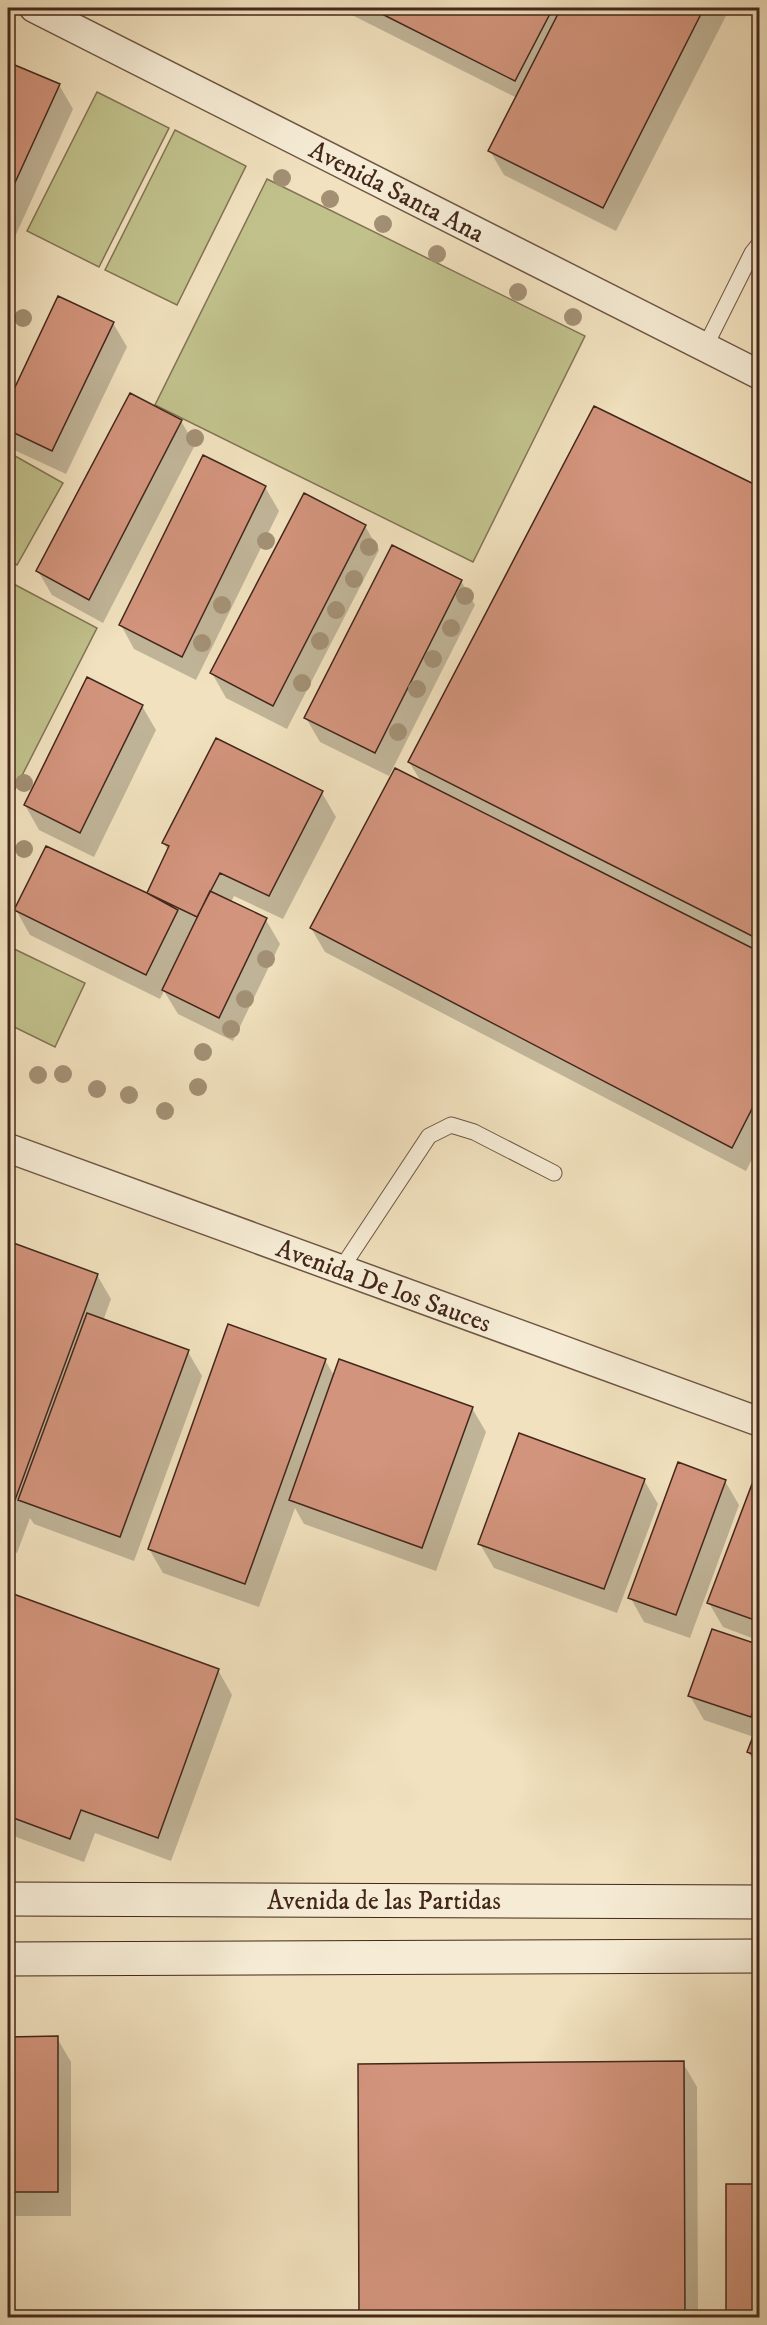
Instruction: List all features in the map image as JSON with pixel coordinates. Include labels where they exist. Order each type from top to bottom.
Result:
[{"type":"main road","name":"Avenida de las Partidas","points":[[8,1899],[759,1902]]},
{"type":"main road","points":[[8,1959],[759,1956]]},
{"type":"street","name":"Avenida Santa Ana","points":[[34,8],[759,375]]},
{"type":"street","name":"Avenida De los Sauces","points":[[8,1148],[759,1422]]},
{"type":"lane","points":[[705,347],[759,243]]},
{"type":"lane","points":[[341,1269],[429,1136],[451,1125],[474,1132],[554,1173]]},
{"type":"green space","points":[[97,92],[169,128],[99,267],[27,231]]},
{"type":"green space","points":[[175,130],[246,166],[177,305],[105,270]]},
{"type":"green space","points":[[267,179],[585,336],[473,562],[155,405]]},
{"type":"green space","points":[[8,452],[63,483],[17,565],[8,560]]},
{"type":"green space","points":[[8,581],[97,628],[8,803]]},
{"type":"green space","points":[[8,946],[85,983],[55,1047],[8,1024]]},
{"type":"building","points":[[370,8],[553,8],[515,81]]},
{"type":"building","points":[[561,8],[704,8],[603,208],[488,151]]},
{"type":"building","points":[[10,63],[60,84],[8,198],[8,68]]},
{"type":"building","points":[[58,296],[114,322],[52,451],[8,430],[8,402]]},
{"type":"building","points":[[130,393],[182,420],[89,600],[36,571]]},
{"type":"building","points":[[594,406],[760,487],[760,940],[408,762]]},
{"type":"building","points":[[203,455],[266,486],[182,657],[119,625]]},
{"type":"building","points":[[304,493],[366,525],[273,706],[210,673]]},
{"type":"building","points":[[392,545],[462,580],[375,753],[304,718]]},
{"type":"building","points":[[87,677],[143,705],[80,833],[24,805]]},
{"type":"building","points":[[216,738],[323,791],[269,896],[220,873],[197,917],[147,893],[169,846],[162,843]]},
{"type":"building","points":[[395,768],[760,952],[760,1093],[732,1148],[310,928]]},
{"type":"building","points":[[46,846],[178,910],[146,975],[14,910]]},
{"type":"building","points":[[210,891],[267,918],[219,1018],[162,990]]},
{"type":"building","points":[[8,1241],[98,1274],[8,1519]]},
{"type":"building","points":[[87,1313],[189,1350],[120,1537],[18,1500]]},
{"type":"building","points":[[228,1324],[326,1359],[245,1584],[148,1549]]},
{"type":"building","points":[[339,1359],[473,1407],[422,1548],[289,1500]]},
{"type":"building","points":[[519,1433],[645,1479],[604,1589],[478,1544]]},
{"type":"building","points":[[678,1462],[726,1480],[676,1615],[628,1598]]},
{"type":"building","points":[[752,1484],[760,1487],[760,1622],[707,1603]]},
{"type":"building","points":[[8,1592],[219,1669],[158,1838],[81,1810],[70,1839],[8,1816]]},
{"type":"building","points":[[712,1629],[760,1645],[760,1692],[751,1717],[688,1696]]},
{"type":"building","points":[[760,1718],[760,1757],[747,1752]]},
{"type":"building","points":[[58,2036],[58,2192],[8,2192],[8,2037]]},
{"type":"building","points":[[684,2061],[685,2318],[359,2318],[358,2064]]},
{"type":"building","points":[[760,2095],[760,2155],[757,2154]]},
{"type":"building","points":[[726,2184],[760,2184],[760,2318],[726,2318]]}]
